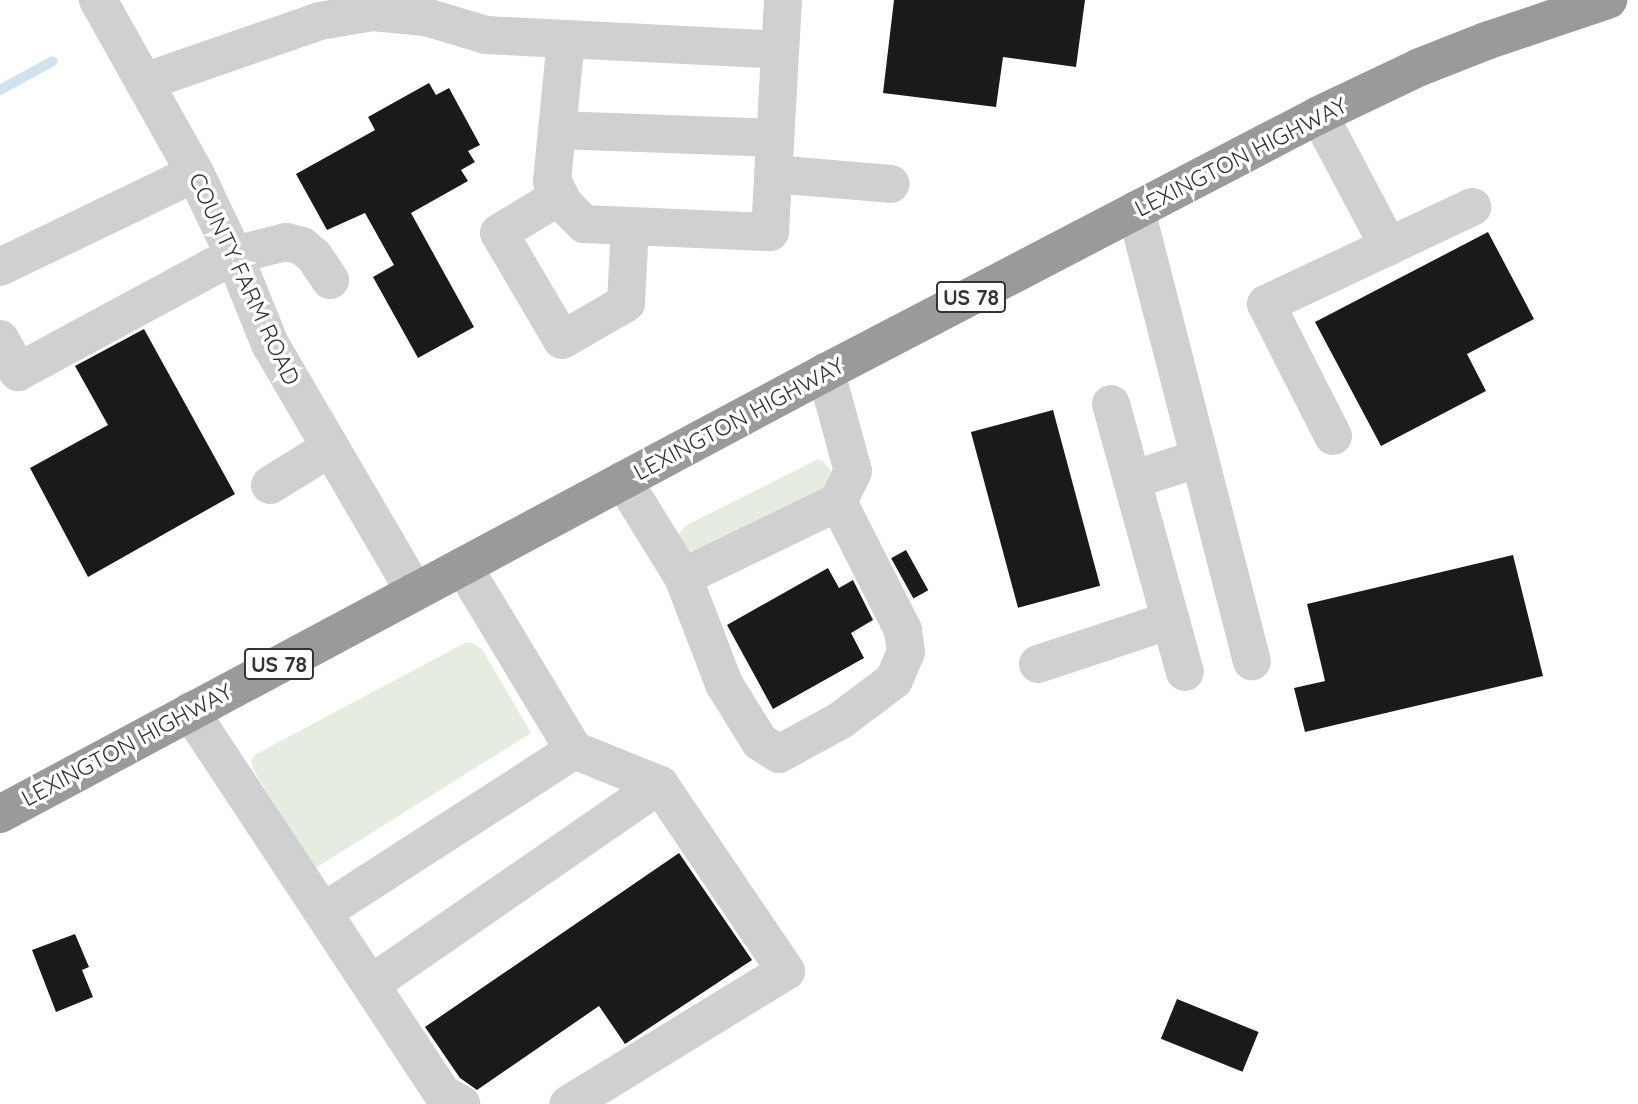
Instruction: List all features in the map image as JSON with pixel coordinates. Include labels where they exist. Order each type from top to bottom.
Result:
[{"type":"highway","name":"US 78","points":[[1540,10],[1608,0]]},
{"type":"highway","name":"LEXINGTON HIGHWAY","points":[[0,814],[826,372],[1319,115],[1420,67],[1486,41],[1540,10]]},
{"type":"street","name":"COUNTY FARM ROAD","points":[[98,0],[195,173],[234,255],[270,344],[415,592]]},
{"type":"street","points":[[566,40],[552,181],[560,196],[584,224],[770,232],[783,0]]},
{"type":"street","points":[[144,82],[320,21],[372,12],[426,17],[486,35],[779,50]]},
{"type":"street","points":[[1319,115],[1389,247]]},
{"type":"street","points":[[557,130],[774,156],[891,184]]},
{"type":"street","points":[[0,267],[195,173]]},
{"type":"street","points":[[560,196],[499,233],[562,340],[625,303],[630,226]]},
{"type":"street","points":[[1334,436],[1266,304],[1472,207]]},
{"type":"street","points":[[1136,211],[1252,661]]},
{"type":"street","points":[[0,339],[18,372],[234,255],[286,242],[302,246],[314,256],[331,280]]},
{"type":"street","points":[[682,577],[838,502],[853,471],[826,372]]},
{"type":"street","points":[[1111,404],[1185,672]]},
{"type":"street","points":[[270,485],[330,448]]},
{"type":"street","points":[[1132,480],[1200,458]]},
{"type":"street","points":[[623,480],[682,577],[724,684],[760,742],[779,754],[841,720],[894,680],[906,652],[903,630],[838,502]]},
{"type":"street","points":[[463,566],[573,750],[660,785],[786,971],[569,1104]]},
{"type":"street","points":[[1038,664],[1171,620]]},
{"type":"street","points":[[190,711],[443,1094],[461,1104]]},
{"type":"street","points":[[323,912],[573,750]]},
{"type":"street","points":[[371,984],[660,785]]},
{"type":"shaded area","points":[[818,459],[824,462],[833,474],[828,489],[694,552],[686,551],[677,536],[685,526]]},
{"type":"shaded area","points":[[465,643],[472,643],[482,649],[531,733],[314,869],[253,769],[251,761],[256,754]]},
{"type":"building","points":[[894,0],[1085,0],[1076,67],[1003,57],[996,107],[883,93]]},
{"type":"building","points":[[429,83],[436,95],[449,88],[480,145],[468,151],[475,162],[461,170],[468,181],[411,213],[474,327],[418,358],[373,277],[394,265],[365,213],[327,230],[296,174],[375,130],[368,117]]},
{"type":"building","points":[[1488,232],[1534,319],[1467,354],[1486,391],[1381,446],[1315,322]]},
{"type":"building","points":[[144,329],[235,494],[88,577],[30,468],[108,425],[75,366]]},
{"type":"building","points":[[1053,410],[1100,586],[1018,608],[971,432]]},
{"type":"building","points":[[906,550],[928,590],[913,598],[891,558]]},
{"type":"building","points":[[1513,555],[1543,676],[1305,732],[1294,688],[1325,681],[1307,604]]},
{"type":"building","points":[[828,568],[839,588],[853,580],[873,620],[851,633],[864,658],[773,709],[727,625]]},
{"type":"building","points":[[679,853],[752,960],[625,1044],[599,1006],[477,1090],[460,1078],[425,1027]]},
{"type":"building","points":[[75,934],[89,967],[82,970],[93,997],[56,1012],[32,950]]},
{"type":"building","points":[[1177,999],[1259,1032],[1242,1072],[1161,1039]]},
{"type":"waterway","points":[[0,90],[53,61]]}]
